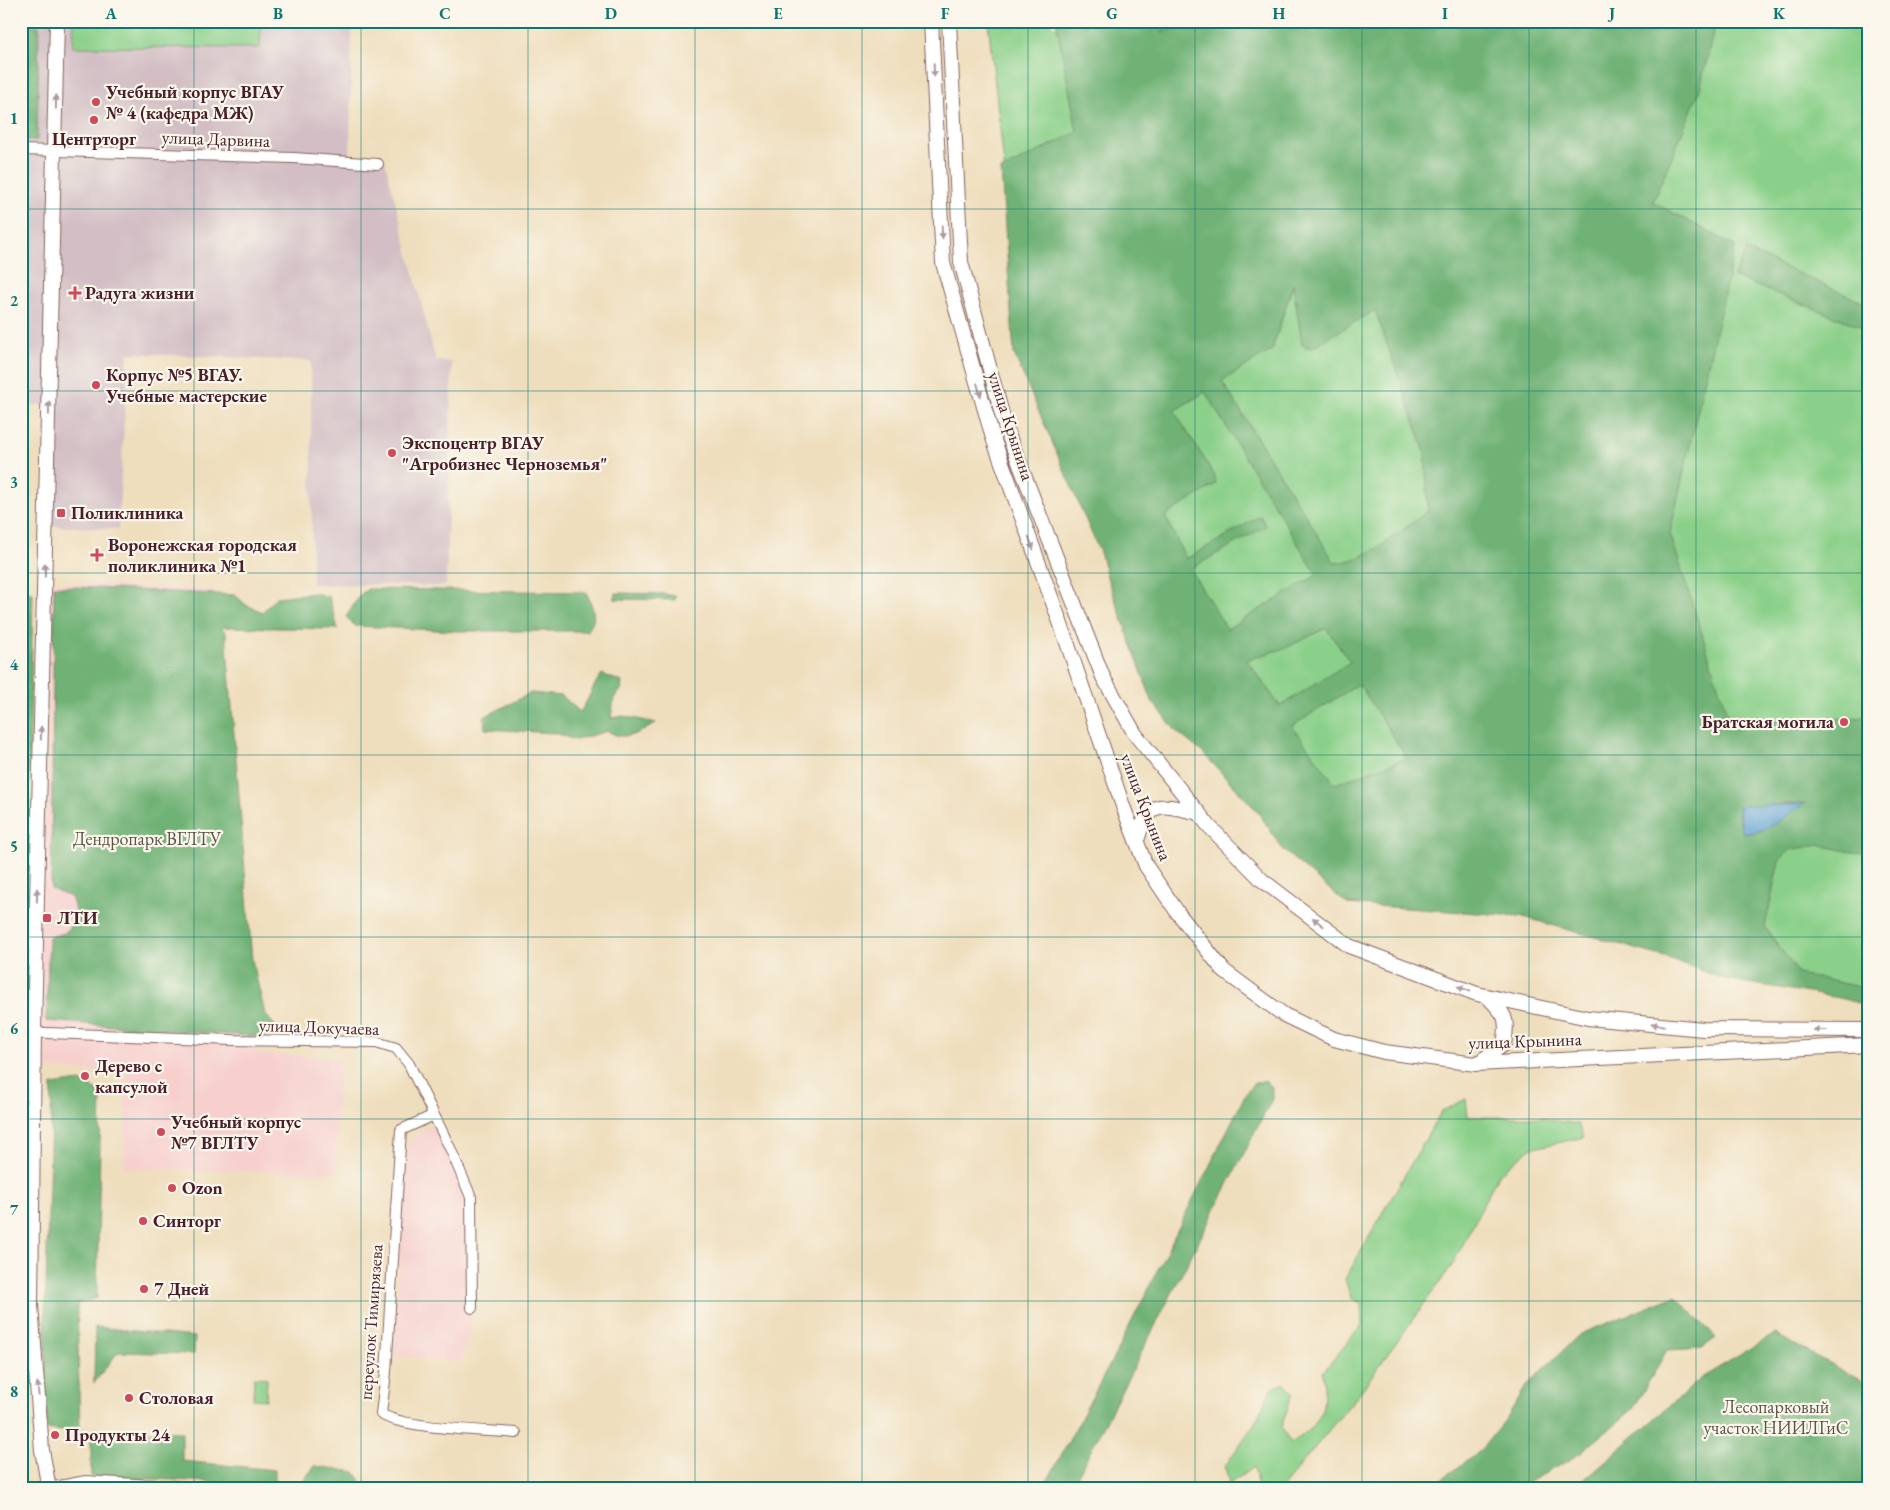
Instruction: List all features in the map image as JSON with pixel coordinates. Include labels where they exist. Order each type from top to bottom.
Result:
[{"type":"main road","points":[[49,1488],[42,1450],[31,1305],[28,1031],[57,21]]},
{"type":"main road","name":"улица Крынина","points":[[931,21],[943,263],[993,438],[1146,866],[1178,914],[1224,971],[1284,1015],[1334,1039],[1376,1050],[1476,1064],[1869,1045]]},
{"type":"main road","name":"улица Крынина","points":[[949,21],[961,262],[1006,429],[1103,677],[1135,734],[1199,813],[1262,880],[1349,946],[1486,996],[1588,1018],[1704,1029],[1869,1030]]},
{"type":"main road","points":[[1137,841],[1143,819],[1155,808],[1172,806],[1199,813]]},
{"type":"main road","points":[[1476,1064],[1504,1044],[1508,1024],[1502,1012],[1486,996]]},
{"type":"street","name":"улица Дарвина","points":[[21,150],[294,158],[378,164]]},
{"type":"street","name":"улица Докучаева","points":[[28,1031],[233,1040],[376,1042],[396,1048],[409,1064],[471,1197],[472,1308]]},
{"type":"street","name":"переулок Тимирязева","points":[[434,1115],[401,1130],[386,1372],[381,1414],[390,1420],[408,1423],[516,1433]]},
{"type":"street","points":[[21,1488],[49,1488],[86,1481],[218,1489]]},
{"type":"shaded area","points":[[21,21],[352,21],[350,159],[385,161],[436,361],[452,362],[446,586],[312,584],[311,361],[128,353],[118,529],[52,526],[55,405],[21,405]]},
{"type":"shaded area","name":"Дендропарк ВГЛТУ","points":[[50,582],[213,590],[257,1054],[339,1058],[335,1173],[124,1168],[126,1071],[21,1069],[21,822],[47,822]]},
{"type":"shaded area","points":[[431,1125],[444,1143],[467,1196],[465,1238],[468,1255],[464,1307],[471,1318],[470,1334],[460,1362],[393,1356],[408,1143]]},
{"type":"green space","points":[[74,21],[261,21],[260,48],[73,47]]},
{"type":"green space","points":[[988,21],[1045,21],[1089,48],[1083,21],[1869,21],[1869,999],[1498,909],[1351,902],[1008,201]]},
{"type":"green space","points":[[1056,21],[1085,21],[1084,26],[1092,21],[1170,21],[1162,32],[1206,21],[1716,21],[1699,92],[1653,202],[1735,246],[1670,533],[1730,723],[1869,717],[1869,853],[1852,852],[1819,845],[1789,850],[1779,861],[1765,927],[1799,974],[1869,989],[1869,1006],[1839,998],[1724,979],[1668,958],[1520,916],[1347,904],[1284,851],[1258,812],[1203,753],[1177,732],[1152,701],[1107,577],[1101,555],[1014,354],[1001,170],[1077,132]],"holes":[[[1293,284],[1302,345],[1311,348],[1375,310],[1425,452],[1428,511],[1372,551],[1348,561],[1335,563],[1222,381],[1272,350]],[[1205,392],[1317,575],[1227,629],[1190,569],[1266,526],[1260,516],[1186,559],[1165,516],[1216,484],[1215,476],[1174,411]],[[1326,628],[1350,662],[1280,706],[1247,660],[1288,647]],[[1359,684],[1407,758],[1335,784],[1292,726]],[[1804,803],[1776,823],[1760,831],[1743,833],[1738,807]]]},
{"type":"green space","points":[[21,26],[39,26],[37,140],[21,140]]},
{"type":"green space","points":[[21,205],[23,221],[21,354]]},
{"type":"green space","points":[[1746,250],[1869,305],[1869,330],[1734,277]]},
{"type":"green space","name":"Дендропарк ВГЛТУ","points":[[54,586],[235,595],[246,605],[263,612],[276,597],[315,593],[329,597],[338,629],[221,627],[226,633],[252,960],[265,1014],[277,1028],[263,1037],[46,1021],[49,937],[65,933],[73,920],[75,912],[71,897],[51,889]]},
{"type":"green space","points":[[368,589],[586,592],[594,617],[587,631],[458,631],[355,626],[346,617],[360,595]]},
{"type":"green space","points":[[21,593],[33,593],[28,821],[21,821]]},
{"type":"green space","points":[[616,593],[665,594],[675,596],[675,600],[614,599]]},
{"type":"green space","points":[[602,674],[622,682],[621,690],[614,698],[611,718],[623,716],[656,723],[632,735],[620,736],[608,731],[575,740],[555,733],[485,729],[484,717],[531,693],[562,696],[580,712]]},
{"type":"green space","points":[[1265,1080],[1272,1088],[1272,1099],[1071,1489],[1043,1489],[1116,1353],[1246,1093],[1253,1084]]},
{"type":"green space","points":[[80,1081],[101,1093],[97,1298],[77,1304],[80,1433],[47,1429],[45,1321],[52,1085]]},
{"type":"green space","points":[[1466,1099],[1468,1117],[1533,1117],[1578,1124],[1584,1137],[1529,1149],[1498,1175],[1453,1264],[1361,1391],[1281,1489],[1258,1489],[1254,1467],[1229,1484],[1225,1466],[1255,1423],[1271,1389],[1284,1383],[1293,1393],[1281,1427],[1291,1443],[1316,1421],[1323,1406],[1323,1372],[1362,1325],[1361,1303],[1351,1298],[1345,1279],[1441,1112]]},
{"type":"green space","points":[[1676,1296],[1716,1338],[1702,1348],[1667,1350],[1633,1409],[1581,1453],[1517,1489],[1427,1489],[1470,1459],[1484,1446],[1506,1419],[1527,1385],[1580,1334]]},
{"type":"green space","points":[[95,1327],[195,1337],[194,1354],[118,1352],[94,1383]]},
{"type":"green space","name":"Лесопарковый участок НИИЛГиС","points":[[1775,1334],[1869,1385],[1869,1489],[1573,1489],[1703,1377]]},
{"type":"green space","points":[[254,1377],[267,1378],[266,1400],[253,1399]]},
{"type":"green space","points":[[91,1430],[182,1432],[182,1461],[275,1470],[275,1485],[91,1476]]},
{"type":"green space","points":[[315,1466],[355,1472],[365,1487],[376,1489],[301,1489],[301,1483]]},
{"type":"water","points":[[1806,803],[1769,827],[1743,833],[1738,808],[1743,805]]},
{"type":"place","name":"Учебный корпус ВГАУ № 4 (кафедра МЖ)","points":[[96,102]]},
{"type":"place","name":"Центрторг","points":[[94,120]]},
{"type":"place","name":"Радуга жизни","points":[[75,293]]},
{"type":"place","name":"Корпус №5 ВГАУ. Учебные мастерские","points":[[96,385]]},
{"type":"place","name":"Экспоцентр ВГАУ \"Агробизнес Черноземья\"","points":[[392,453]]},
{"type":"place","name":"Поликлиника","points":[[61,513]]},
{"type":"place","name":"Воронежская городская поликлиника №1","points":[[97,555]]},
{"type":"place","name":"Братская могила","points":[[1844,722]]},
{"type":"place","name":"ЛТИ","points":[[47,918]]},
{"type":"place","name":"Дерево с капсулой","points":[[85,1076]]},
{"type":"place","name":"Учебный корпус №7 ВГЛТУ","points":[[161,1132]]},
{"type":"place","name":"Ozon","points":[[172,1188]]},
{"type":"place","name":"Синторг","points":[[143,1221]]},
{"type":"place","name":"7 Дней","points":[[144,1289]]},
{"type":"place","name":"Столовая","points":[[129,1398]]},
{"type":"place","name":"Продукты 24","points":[[55,1435]]}]
